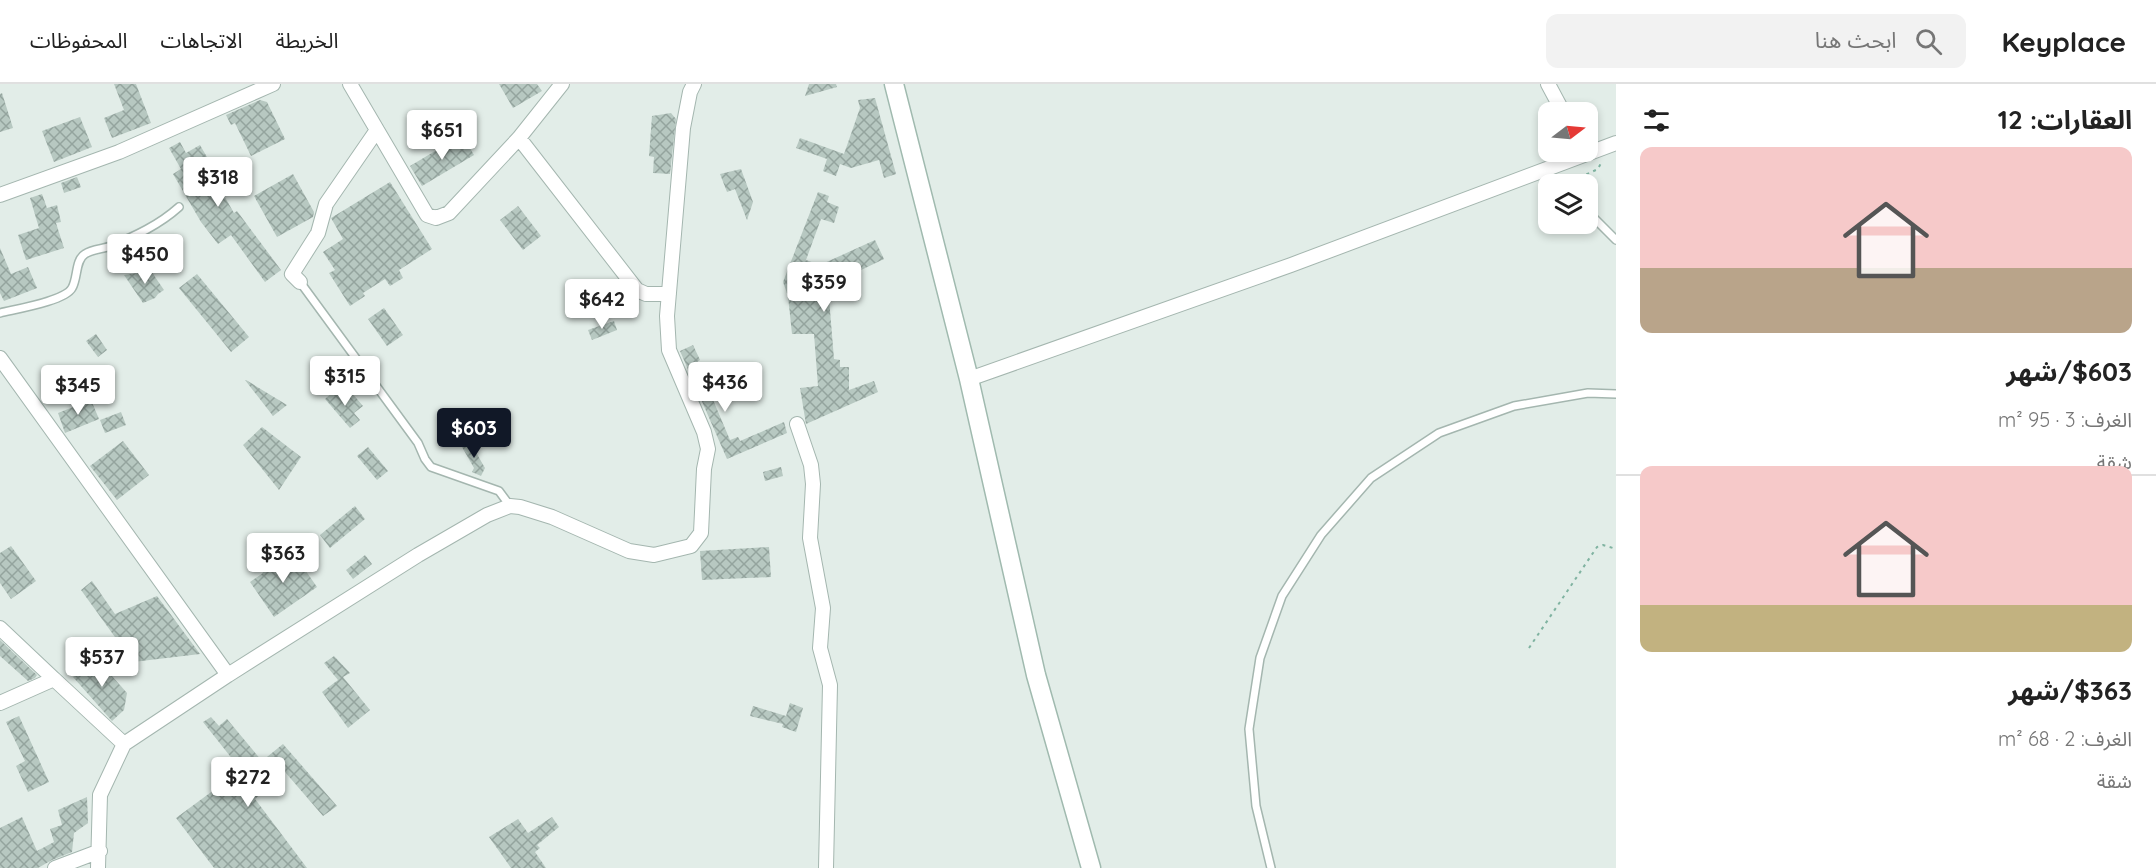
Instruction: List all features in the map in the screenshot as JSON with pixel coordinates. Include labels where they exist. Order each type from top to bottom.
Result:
[{"type":"main road","points":[[894,84],[969,379],[1036,675],[1091,868]]},
{"type":"street","points":[[0,195],[119,152],[273,84]]},
{"type":"street","points":[[350,84],[427,215],[436,218],[449,213],[519,138],[562,84]]},
{"type":"street","points":[[98,868],[100,795],[124,744],[228,675],[418,555],[486,515],[510,506],[520,507],[552,517],[630,551],[654,555],[691,546],[701,533],[704,469],[708,449],[704,432],[669,350],[667,315],[683,128],[690,92],[694,84]]},
{"type":"street","points":[[1548,84],[1558,102]]},
{"type":"street","points":[[300,282],[292,274],[318,233],[327,204],[377,130]]},
{"type":"street","points":[[519,138],[637,290],[646,294],[669,294]]},
{"type":"street","points":[[1598,148],[1616,143]]},
{"type":"street","points":[[969,379],[1302,261],[1560,162]]},
{"type":"street","points":[[0,358],[228,675]]},
{"type":"street","points":[[797,424],[811,465],[813,484],[810,538],[823,608],[820,648],[830,685],[826,868]]},
{"type":"street","points":[[0,628],[124,744]]},
{"type":"street","points":[[0,703],[54,679]]},
{"type":"street","points":[[55,868],[100,851]]},
{"type":"lane","points":[[0,313],[61,297],[72,289],[80,259],[85,253],[108,247],[152,227],[179,207]]},
{"type":"lane","points":[[1598,222],[1616,240]]},
{"type":"lane","points":[[300,282],[418,442],[425,459],[431,466],[500,491],[510,506]]},
{"type":"lane","points":[[1271,868],[1256,806],[1249,729],[1260,658],[1282,596],[1321,535],[1371,478],[1438,433],[1514,406],[1588,393],[1616,394]]},
{"type":"path","points":[[1587,174],[1598,169],[1603,160],[1598,158]]},
{"type":"path","points":[[1529,648],[1597,547],[1603,545],[1616,549]]},
{"type":"building","points":[[114,84],[136,84],[151,123],[112,138],[104,118],[124,110]]},
{"type":"building","points":[[499,84],[537,84],[542,91],[513,108]]},
{"type":"building","points":[[809,84],[836,84],[837,87],[805,96]]},
{"type":"building","points":[[2,93],[13,128],[0,132],[0,94]]},
{"type":"building","points":[[875,98],[896,174],[884,178],[879,160],[851,168],[840,164],[836,176],[823,171],[827,159],[796,148],[800,138],[844,154],[860,108],[858,100]]},
{"type":"building","points":[[260,100],[267,102],[285,139],[251,156],[235,123],[231,125],[226,115]]},
{"type":"building","points":[[671,113],[676,119],[670,174],[653,173],[654,157],[649,156],[652,116]]},
{"type":"building","points":[[80,117],[92,147],[54,162],[42,131]]},
{"type":"building","points":[[462,135],[474,155],[422,186],[410,166]]},
{"type":"building","points":[[180,142],[186,153],[200,145],[215,171],[211,173],[234,213],[237,211],[281,270],[265,282],[231,235],[218,244],[201,222],[173,174],[181,169],[169,148]]},
{"type":"building","points":[[741,169],[753,202],[747,220],[735,189],[727,192],[720,174]]},
{"type":"building","points":[[293,174],[314,212],[313,217],[277,237],[254,196]]},
{"type":"building","points":[[77,177],[81,187],[64,193],[61,183]]},
{"type":"building","points":[[390,182],[432,249],[399,270],[403,278],[390,286],[385,279],[363,293],[365,296],[350,306],[329,273],[335,270],[323,252],[343,239],[331,218]]},
{"type":"building","points":[[818,192],[829,196],[827,202],[839,207],[834,223],[821,219],[806,260],[820,265],[875,240],[884,259],[828,286],[834,359],[840,360],[840,367],[849,367],[849,390],[874,381],[878,392],[806,424],[800,388],[818,386],[814,334],[792,334],[788,296],[783,282]]},
{"type":"building","points":[[42,194],[47,208],[57,205],[61,222],[56,223],[64,248],[26,260],[18,235],[39,228],[30,198]]},
{"type":"building","points":[[518,206],[541,236],[523,250],[500,220]]},
{"type":"building","points":[[0,248],[11,274],[28,267],[37,288],[4,301],[0,293]]},
{"type":"building","points":[[151,271],[164,290],[155,298],[143,303],[124,275]]},
{"type":"building","points":[[197,274],[249,337],[231,352],[179,288]]},
{"type":"building","points":[[384,308],[403,335],[387,346],[368,319]]},
{"type":"building","points":[[614,321],[617,330],[592,340],[588,330]]},
{"type":"building","points":[[96,334],[107,350],[98,357],[86,341]]},
{"type":"building","points":[[693,345],[700,360],[697,362],[730,440],[738,437],[740,441],[784,422],[787,433],[727,459],[680,351]]},
{"type":"building","points":[[246,380],[287,405],[273,416]]},
{"type":"building","points":[[335,390],[342,399],[351,392],[363,406],[354,413],[360,420],[350,428],[325,399]]},
{"type":"building","points":[[91,400],[99,419],[65,433],[58,413]]},
{"type":"building","points":[[121,412],[126,425],[105,433],[100,420]]},
{"type":"building","points":[[262,427],[301,457],[279,490],[243,445]]},
{"type":"building","points":[[123,441],[149,475],[117,500],[90,466]]},
{"type":"building","points":[[470,442],[485,468],[481,476],[472,472],[474,468],[462,447]]},
{"type":"building","points":[[368,447],[388,471],[377,480],[357,456]]},
{"type":"building","points":[[781,467],[783,476],[765,481],[763,472]]},
{"type":"building","points":[[355,506],[365,519],[330,548],[320,535]]},
{"type":"building","points":[[11,546],[36,581],[11,599],[0,583],[0,553]]},
{"type":"building","points":[[769,547],[771,577],[702,580],[700,551]]},
{"type":"building","points":[[294,554],[317,587],[274,617],[250,582],[263,573],[261,569],[278,557],[282,563]]},
{"type":"building","points":[[365,555],[372,564],[353,579],[346,570]]},
{"type":"building","points":[[92,581],[115,614],[157,596],[200,654],[133,662],[81,590]]},
{"type":"building","points":[[0,640],[37,675],[35,678],[28,681],[0,656]]},
{"type":"building","points":[[334,656],[350,673],[343,677],[370,710],[348,728],[322,692],[338,680],[324,663]]},
{"type":"building","points":[[95,657],[127,693],[124,710],[112,721],[73,677]]},
{"type":"building","points":[[790,703],[803,708],[796,732],[782,727],[783,724],[750,716],[753,706],[786,716]]},
{"type":"building","points":[[19,716],[49,782],[28,792],[16,766],[25,761],[6,722]]},
{"type":"building","points":[[211,717],[219,726],[227,719],[262,761],[283,744],[337,806],[323,816],[285,772],[255,799],[307,868],[214,868],[176,818],[241,770],[203,722]]},
{"type":"building","points":[[87,797],[88,823],[74,833],[72,852],[38,868],[0,868],[0,828],[22,817],[37,851],[54,842],[50,829],[62,825],[58,810]]},
{"type":"building","points":[[552,817],[559,827],[537,845],[540,848],[535,852],[546,868],[511,868],[489,837],[518,819],[528,833]]}]
